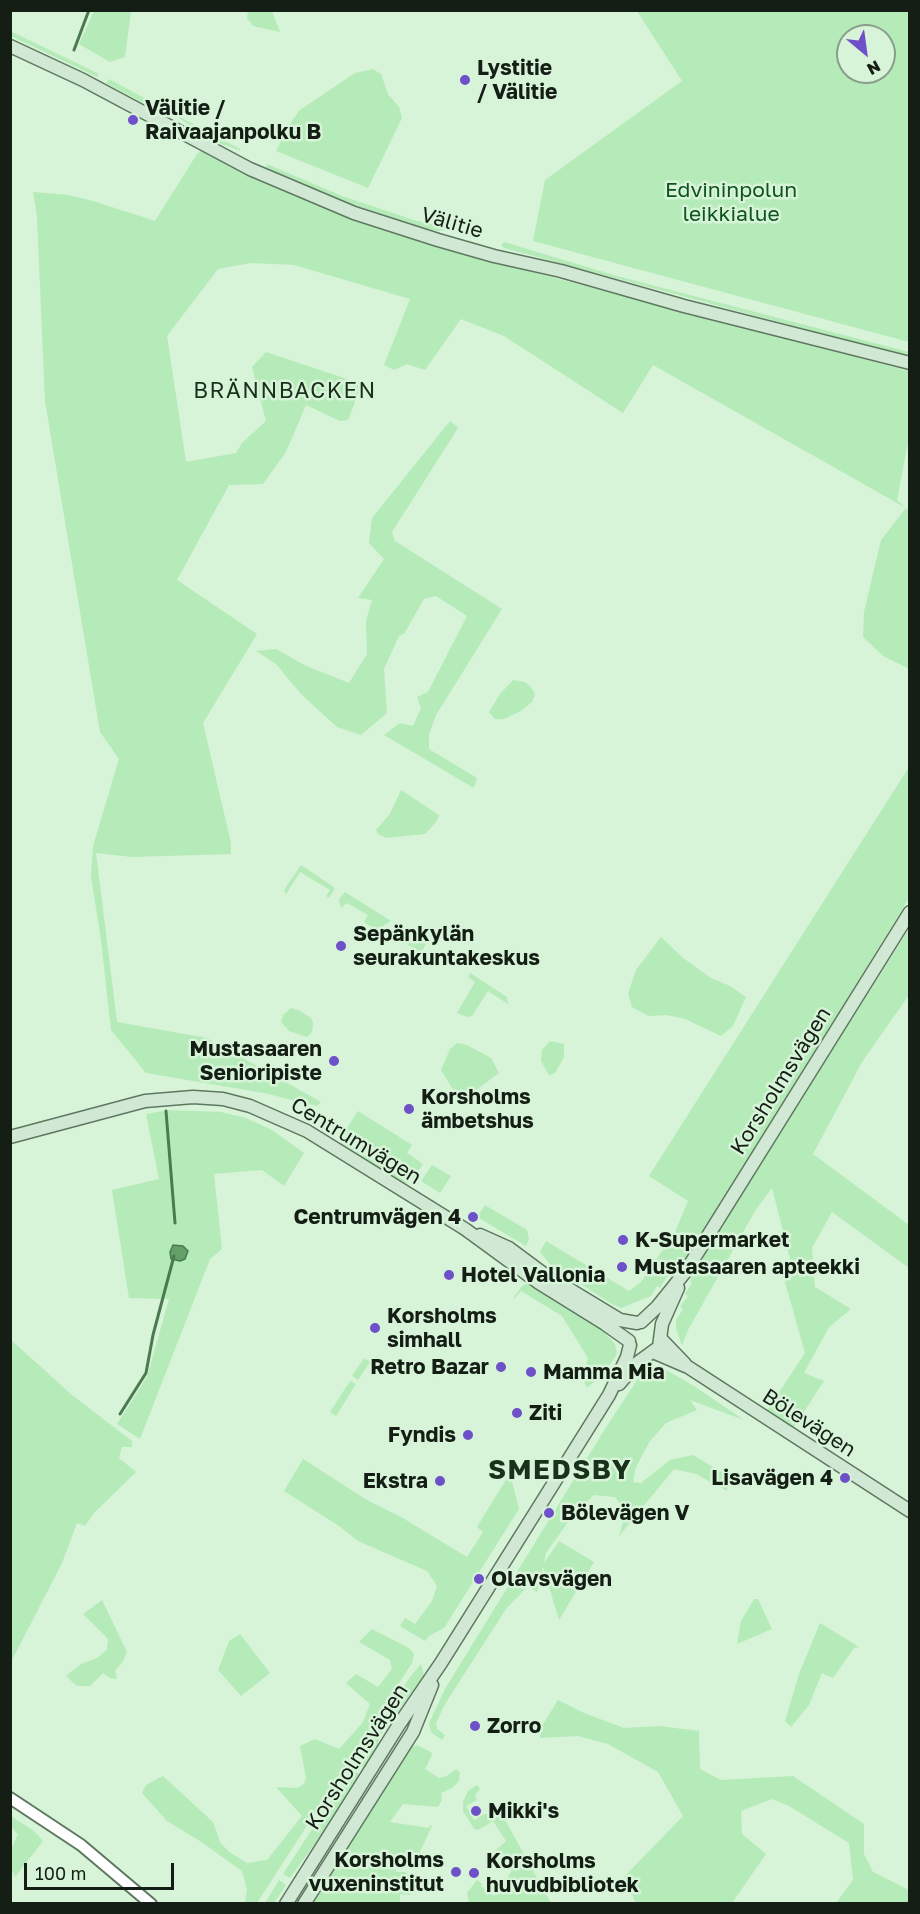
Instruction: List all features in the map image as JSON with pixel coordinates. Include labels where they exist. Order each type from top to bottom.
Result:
[{"type":"main road","name":"Välitie","points":[[10,46],[83,80],[250,169],[354,213],[494,256],[561,271],[684,306],[909,363]]},
{"type":"main road","name":"Korsholmsvägen","points":[[661,1336],[666,1313],[686,1271],[909,912]]},
{"type":"main road","name":"Centrumvägen","points":[[10,1137],[145,1101],[194,1097],[250,1106],[307,1131],[465,1229],[539,1283],[605,1324],[630,1343]]},
{"type":"main road","name":"Centrumvägen","points":[[465,1229],[509,1248],[544,1274],[620,1320],[639,1322]]},
{"type":"main road","name":"Korsholmsvägen","points":[[639,1322],[657,1307],[686,1271]]},
{"type":"main road","points":[[639,1322],[654,1324],[661,1336],[659,1347],[650,1353],[640,1353],[630,1343],[629,1333],[639,1322]]},
{"type":"main road","name":"Bölevägen","points":[[661,1336],[688,1367]]},
{"type":"main road","name":"Korsholmsvägen","points":[[286,1904],[609,1395],[627,1357],[630,1343]]},
{"type":"main road","name":"Korsholmsvägen","points":[[609,1395],[637,1363],[650,1353]]},
{"type":"main road","name":"Bölevägen","points":[[650,1353],[688,1367],[909,1511]]},
{"type":"main road","name":"Korsholmsvägen","points":[[304,1904],[414,1732],[441,1663]]},
{"type":"street","points":[[10,1798],[81,1845],[150,1904]]},
{"type":"green space","points":[[94,11],[131,11],[125,57],[110,62],[79,44]]},
{"type":"green space","points":[[248,11],[272,11],[280,32],[253,26],[247,18]]},
{"type":"green space","name":"Edvininpolun leikkialue","points":[[637,11],[909,11],[909,342],[533,241],[545,180],[682,81]]},
{"type":"green space","points":[[10,31],[99,74],[97,77],[11,36]]},
{"type":"green space","points":[[373,69],[381,74],[388,94],[399,107],[402,118],[368,188],[276,151],[300,110],[355,73]]},
{"type":"green space","points":[[109,79],[241,151],[213,141],[173,114],[158,106],[140,101],[106,83]]},
{"type":"green space","points":[[201,151],[250,176],[312,202],[433,246],[909,371],[909,437],[897,500],[905,508],[653,365],[623,413],[504,336],[461,319],[425,370],[407,364],[394,370],[384,365],[410,299],[294,265],[251,263],[218,269],[167,336],[186,462],[236,453],[242,443],[266,421],[252,367],[266,352],[362,384],[348,420],[340,421],[306,405],[286,452],[263,484],[229,485],[177,580],[257,634],[203,723],[231,843],[231,854],[132,857],[96,853],[117,1022],[207,1038],[321,1102],[317,1106],[264,1093],[146,1073],[111,1030],[91,876],[93,846],[119,759],[100,732],[45,401],[37,217],[33,192],[69,195],[155,221]]},
{"type":"green space","points":[[267,164],[342,196],[417,221],[437,225],[455,223],[459,226],[437,231],[417,226],[340,200],[266,168]]},
{"type":"green space","points":[[504,242],[617,276],[909,352],[909,357],[504,248],[501,245]]},
{"type":"green space","points":[[450,421],[458,428],[392,532],[395,541],[502,609],[436,715],[429,734],[429,749],[477,778],[474,788],[384,735],[400,723],[413,726],[421,708],[417,697],[428,692],[467,616],[436,596],[424,599],[404,634],[399,636],[384,669],[387,713],[361,735],[337,727],[301,694],[276,664],[256,651],[276,649],[304,665],[349,683],[367,654],[366,621],[372,600],[358,598],[384,559],[369,543],[372,518]]},
{"type":"green space","points":[[906,508],[909,511],[909,669],[883,656],[863,637],[864,612],[881,540]]},
{"type":"green space","points":[[513,680],[525,682],[531,687],[535,694],[532,702],[521,711],[504,719],[495,719],[489,712],[500,694]]},
{"type":"green space","points":[[909,767],[909,898],[762,1141],[681,1268],[677,1267],[671,1277],[668,1275],[660,1288],[657,1286],[651,1296],[621,1308],[610,1303],[550,1264],[540,1252],[546,1241],[629,1291],[641,1282],[675,1232],[688,1201],[649,1176]]},
{"type":"green space","points":[[401,790],[439,815],[425,834],[386,838],[378,834],[376,830],[390,814]]},
{"type":"green space","points":[[301,865],[335,888],[329,898],[326,896],[330,890],[300,872],[286,894],[284,890]]},
{"type":"green space","points":[[345,892],[391,921],[376,930],[364,922],[368,915],[347,903],[341,908],[339,899]]},
{"type":"green space","points":[[399,926],[426,944],[414,965],[409,961],[415,949],[393,936],[386,940],[381,936]]},
{"type":"green space","points":[[909,929],[909,995],[862,1062],[813,1154],[909,1225],[909,1268],[832,1212],[812,1248],[815,1287],[851,1309],[829,1327],[804,1373],[824,1381],[794,1427],[766,1412],[805,1353],[785,1282],[793,1270],[772,1188],[755,1211],[688,1330],[682,1345],[676,1329],[676,1320],[683,1309],[680,1307],[688,1296],[685,1294],[692,1283],[690,1281],[692,1274]]},
{"type":"green space","points":[[661,937],[683,958],[711,978],[730,986],[746,997],[733,1026],[721,1036],[685,1019],[667,1015],[649,1016],[632,1007],[628,993],[636,970]]},
{"type":"green space","points":[[470,973],[507,997],[508,1004],[488,991],[472,1016],[467,1017],[457,1013],[475,982],[468,977]]},
{"type":"green space","points":[[291,1008],[311,1018],[312,1032],[307,1037],[289,1031],[281,1022],[283,1015]]},
{"type":"green space","points":[[550,1041],[564,1044],[564,1057],[555,1073],[549,1075],[541,1061],[542,1050]]},
{"type":"green space","points":[[457,1043],[467,1045],[491,1058],[499,1073],[469,1093],[460,1093],[452,1088],[441,1070],[450,1049]]},
{"type":"green space","points":[[168,1110],[221,1112],[246,1118],[272,1130],[304,1153],[284,1186],[262,1170],[214,1174],[222,1249],[210,1259],[140,1439],[117,1424],[147,1377],[169,1299],[129,1298],[112,1190],[159,1179],[146,1114]]},
{"type":"green space","points":[[358,1111],[412,1145],[407,1153],[423,1164],[414,1177],[344,1133]]},
{"type":"green space","points":[[341,1141],[409,1183],[403,1183],[343,1145]]},
{"type":"green space","points":[[432,1165],[451,1176],[440,1193],[421,1181]]},
{"type":"green space","points":[[485,1205],[527,1230],[529,1239],[526,1246],[477,1217]]},
{"type":"green space","points":[[528,1283],[604,1329],[615,1344],[617,1354],[602,1375],[587,1388],[582,1377],[588,1358],[562,1316],[521,1291],[514,1299],[522,1286]]},
{"type":"green space","points":[[11,1340],[72,1395],[132,1441],[132,1447],[122,1447],[119,1458],[136,1472],[94,1513],[85,1526],[77,1523],[62,1563],[11,1662]]},
{"type":"green space","points":[[364,1358],[370,1362],[358,1380],[352,1376]]},
{"type":"green space","points":[[650,1367],[664,1369],[744,1420],[690,1400],[697,1410],[666,1423],[650,1441],[636,1467],[633,1482],[641,1483],[670,1460],[693,1455],[729,1477],[727,1491],[696,1474],[674,1469],[619,1536],[626,1512],[615,1497],[594,1495],[573,1515],[546,1553],[544,1563],[559,1541],[594,1562],[559,1620],[543,1567],[537,1592],[528,1586],[506,1609],[445,1704],[436,1723],[437,1729],[445,1735],[442,1740],[431,1732],[429,1723],[445,1689],[605,1429],[643,1371]]},
{"type":"green space","points":[[350,1381],[356,1384],[336,1416],[330,1412]]},
{"type":"green space","points":[[303,1459],[367,1500],[401,1517],[467,1557],[483,1532],[477,1527],[510,1473],[519,1509],[444,1628],[429,1636],[425,1641],[400,1626],[405,1618],[415,1624],[432,1601],[437,1586],[427,1571],[358,1541],[284,1491]]},
{"type":"green space","points":[[754,1599],[758,1599],[772,1629],[737,1644],[741,1621]]},
{"type":"green space","points":[[102,1600],[127,1652],[122,1663],[115,1670],[117,1679],[110,1678],[103,1673],[90,1686],[77,1686],[66,1676],[81,1664],[97,1658],[107,1650],[108,1639],[83,1614]]},
{"type":"green space","points":[[820,1623],[859,1647],[854,1648],[833,1678],[822,1673],[809,1705],[791,1727],[785,1721],[799,1674]]},
{"type":"green space","points":[[372,1629],[409,1648],[414,1654],[412,1663],[257,1903],[245,1903],[247,1889],[242,1871],[167,1821],[142,1793],[146,1785],[163,1776],[213,1822],[220,1842],[229,1852],[247,1863],[267,1860],[302,1816],[276,1787],[297,1788],[304,1784],[306,1778],[300,1746],[315,1739],[339,1749],[363,1722],[370,1704],[346,1683],[356,1674],[378,1687],[392,1669],[390,1660],[359,1642]]},
{"type":"green space","points":[[240,1634],[270,1673],[241,1696],[218,1670],[229,1641]]},
{"type":"green space","points":[[421,1664],[424,1675],[381,1735],[373,1755],[364,1768],[355,1762],[410,1677]]},
{"type":"green space","points":[[558,1700],[584,1713],[624,1728],[659,1726],[699,1731],[700,1769],[721,1780],[793,1776],[864,1824],[864,1854],[873,1872],[909,1890],[909,1903],[836,1903],[853,1880],[849,1843],[789,1806],[772,1799],[741,1811],[742,1834],[766,1854],[732,1903],[636,1903],[624,1877],[683,1816],[658,1772],[608,1744],[578,1736],[540,1738],[542,1726]]},
{"type":"green space","points":[[417,1745],[431,1752],[432,1755],[425,1769],[439,1778],[447,1776],[456,1769],[460,1772],[459,1781],[452,1788],[441,1793],[442,1800],[438,1807],[403,1804],[390,1822],[429,1828],[430,1825],[432,1826],[412,1869],[405,1857],[400,1856],[393,1861],[392,1865],[397,1872],[405,1872],[415,1881],[410,1895],[400,1894],[400,1903],[309,1904],[344,1849],[372,1811],[377,1798],[410,1748]]},
{"type":"green space","points":[[351,1769],[361,1775],[290,1878],[283,1874]]},
{"type":"green space","points":[[477,1785],[480,1789],[475,1795],[477,1800],[466,1806],[474,1820],[485,1814],[496,1814],[504,1818],[551,1903],[469,1903],[467,1893],[477,1880],[494,1896],[512,1871],[492,1854],[506,1841],[493,1821],[478,1830],[474,1829],[463,1811],[463,1802],[468,1791]]},
{"type":"green space","points":[[11,1816],[34,1831],[43,1841],[15,1877],[11,1868],[11,1849],[18,1834],[11,1827]]},
{"type":"green space","points":[[279,1880],[286,1885],[274,1903],[265,1903]]},
{"type":"shaded area","points":[[173,1245],[183,1246],[188,1251],[185,1259],[180,1261],[171,1259],[170,1252]]},
{"type":"waterway","points":[[74,50],[89,10]]},
{"type":"waterway","points":[[166,1111],[175,1223]]},
{"type":"waterway","points":[[120,1414],[146,1373],[153,1335],[174,1256]]},
{"type":"place","name":"Lystitie / Välitie","points":[[465,80]]},
{"type":"place","name":"Välitie / Raivaajanpolku B","points":[[133,120]]},
{"type":"place","name":"Sepänkylän seurakuntakeskus","points":[[341,946]]},
{"type":"place","name":"Mustasaaren Senioripiste","points":[[334,1061]]},
{"type":"place","name":"Korsholms ämbetshus","points":[[409,1109]]},
{"type":"place","name":"Centrumvägen 4","points":[[473,1217]]},
{"type":"place","name":"K-Supermarket","points":[[623,1240]]},
{"type":"place","name":"Mustasaaren apteekki","points":[[622,1267]]},
{"type":"place","name":"Hotel Vallonia","points":[[449,1275]]},
{"type":"place","name":"Korsholms simhall","points":[[375,1328]]},
{"type":"place","name":"Retro Bazar","points":[[501,1367]]},
{"type":"place","name":"Mamma Mia","points":[[531,1372]]},
{"type":"place","name":"Ziti","points":[[517,1413]]},
{"type":"place","name":"Fyndis","points":[[468,1435]]},
{"type":"place","name":"Lisavägen 4","points":[[845,1478]]},
{"type":"place","name":"Ekstra","points":[[440,1481]]},
{"type":"place","name":"Bölevägen V","points":[[549,1513]]},
{"type":"place","name":"Olavsvägen","points":[[479,1579]]},
{"type":"place","name":"Zorro","points":[[475,1726]]},
{"type":"place","name":"Mikki's","points":[[476,1811]]},
{"type":"place","name":"Korsholms vuxeninstitut","points":[[456,1872]]},
{"type":"place","name":"Korsholms huvudbibliotek","points":[[474,1873]]},
{"type":"district","name":"BRÄNNBACKEN","points":[[285,391]]},
{"type":"district","name":"SMEDSBY","points":[[560,1470]]}]
